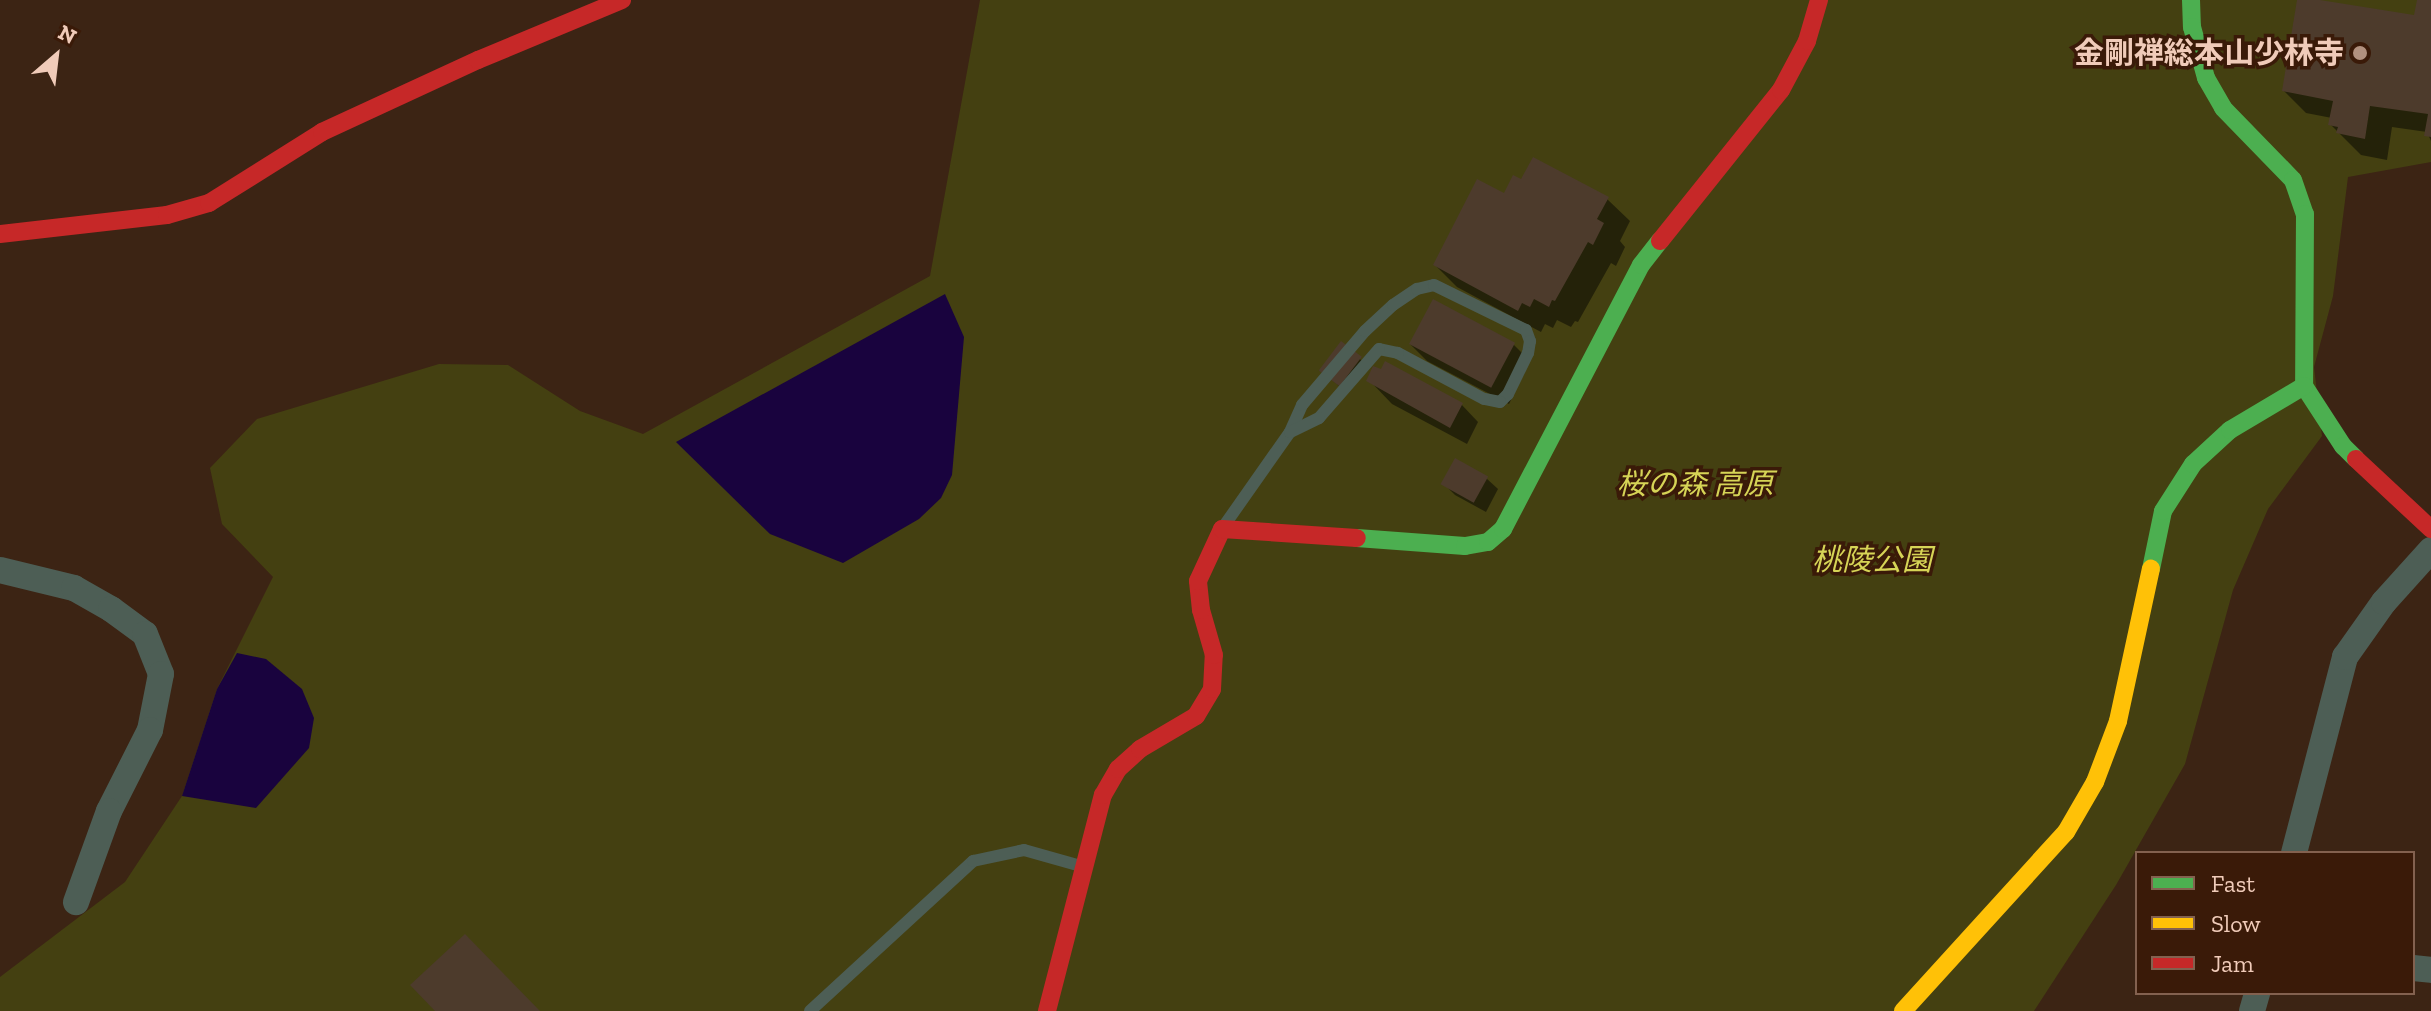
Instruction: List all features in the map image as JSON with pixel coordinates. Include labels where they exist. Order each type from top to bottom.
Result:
[{"type":"street","points":[[0,234],[167,215],[209,203],[322,132],[478,60],[622,0]]},
{"type":"street","points":[[1047,1011],[1103,795],[1118,769],[1140,749],[1196,716],[1212,689],[1214,655],[1201,610],[1198,581],[1207,555],[1222,529],[1465,546],[1488,542],[1503,529],[1641,265],[1781,90],[1807,41],[1819,0]]},
{"type":"street","points":[[2191,0],[2192,27],[2211,88],[2223,108],[2293,180],[2305,214],[2304,386],[2343,446],[2431,529]]},
{"type":"street","points":[[1903,1011],[2066,832],[2095,782],[2118,721],[2163,511],[2193,464],[2230,430],[2304,386]]},
{"type":"street","points":[[2295,851],[2345,657],[2384,602],[2431,550]]},
{"type":"street","points":[[0,570],[74,588],[111,609],[145,634],[161,674],[150,730],[109,811],[76,902]]},
{"type":"lane","points":[[1222,529],[1290,432],[1302,405],[1365,331],[1393,305],[1417,289],[1434,285],[1526,330],[1530,341],[1528,353],[1508,394],[1500,402],[1484,399],[1398,353],[1379,349],[1319,418],[1290,432]]},
{"type":"lane","points":[[810,1011],[973,861],[1024,850],[1084,867]]},
{"type":"green space","points":[[980,0],[2431,0],[2431,162],[2348,177],[2333,296],[2314,367],[2322,436],[2268,509],[2233,590],[2185,764],[2116,885],[2034,1011],[0,1011],[0,977],[125,882],[182,796],[217,689],[273,577],[222,524],[210,468],[257,419],[439,364],[508,365],[580,411],[643,434],[930,276]]},
{"type":"shaded area","points":[[945,294],[964,337],[952,475],[941,498],[919,519],[843,563],[770,534],[676,442]]},
{"type":"shaded area","points":[[237,653],[266,659],[302,689],[314,718],[309,748],[256,808],[182,796],[217,689]]},
{"type":"building","name":"金剛禅総本山少林寺","points":[[2297,0],[2320,0],[2414,15],[2417,0],[2431,0],[2431,137],[2424,136],[2428,114],[2370,106],[2365,139],[2336,133],[2338,127],[2328,125],[2333,101],[2282,91]]},
{"type":"building","points":[[1533,157],[1609,197],[1597,219],[1604,223],[1593,245],[1588,242],[1555,301],[1552,300],[1549,307],[1534,299],[1530,307],[1522,303],[1518,311],[1433,265],[1477,179],[1504,193],[1513,175],[1521,179]]},
{"type":"building","points":[[1433,299],[1515,343],[1491,388],[1409,344]]},
{"type":"building","points":[[1341,341],[1362,357],[1339,386],[1319,371]]},
{"type":"building","points":[[1385,361],[1463,403],[1450,428],[1366,381],[1373,366],[1381,369]]},
{"type":"building","points":[[1455,458],[1488,476],[1474,503],[1440,484]]},
{"type":"building","points":[[465,934],[540,1011],[435,1011],[410,985]]},
{"type":"traffic: fast","points":[[2191,0],[2192,27],[2206,78],[2223,108],[2293,180],[2305,214],[2304,386],[2343,446],[2356,459]]},
{"type":"traffic: fast","points":[[1357,538],[1465,546],[1488,542],[1503,529],[1641,265],[1660,241]]},
{"type":"traffic: fast","points":[[2151,569],[2163,511],[2193,464],[2230,430],[2304,386]]},
{"type":"traffic: slow","points":[[1903,1011],[2066,832],[2095,782],[2118,721],[2151,569]]},
{"type":"traffic: jam","points":[[0,234],[167,215],[209,203],[322,132],[478,60],[622,0]]},
{"type":"traffic: jam","points":[[1660,241],[1781,90],[1807,41],[1819,0]]},
{"type":"traffic: jam","points":[[2356,459],[2431,529]]},
{"type":"traffic: jam","points":[[1047,1011],[1103,795],[1118,769],[1140,749],[1196,716],[1212,689],[1214,655],[1201,610],[1198,581],[1222,529],[1357,538]]},
{"type":"place","name":"金剛禅総本山少林寺","points":[[2360,53]]},
{"type":"park label","name":"桜の森 高原","points":[[1695,484]]},
{"type":"park label","name":"桃陵公園","points":[[1872,560]]}]
